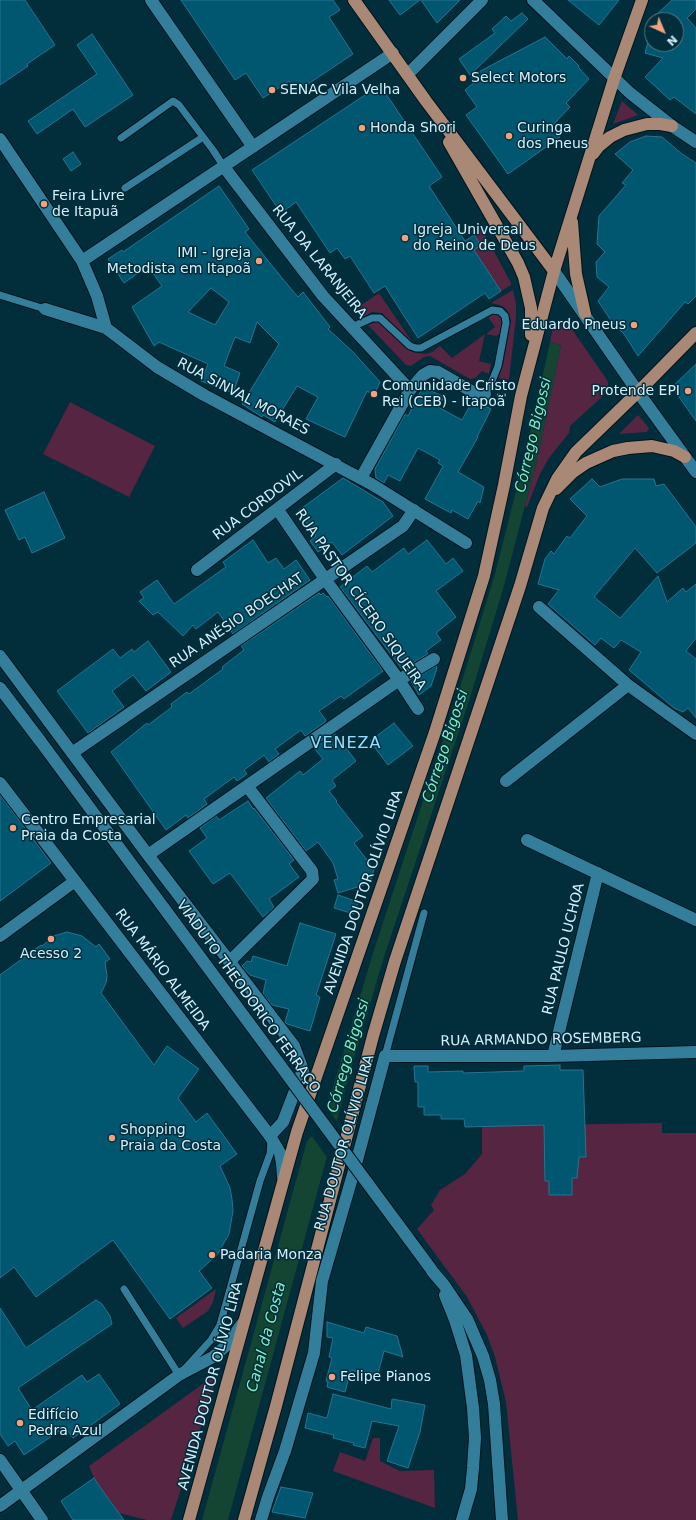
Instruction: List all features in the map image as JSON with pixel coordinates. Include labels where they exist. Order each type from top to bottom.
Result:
[{"type":"main road","points":[[354,0],[426,101],[554,271]]},
{"type":"main road","name":"AVENIDA DOUTOR OLÍVIO LIRA","points":[[189,1520],[282,1183],[314,1080],[435,732],[484,576],[504,485],[520,396],[530,356],[572,211],[614,79],[642,0]]},
{"type":"main road","points":[[426,101],[518,263],[524,277],[531,308],[530,356]]},
{"type":"main road","points":[[589,158],[599,146],[610,137],[624,130],[647,124],[672,126]]},
{"type":"main road","points":[[572,211],[572,232],[576,274],[585,314]]},
{"type":"main road","points":[[244,1520],[278,1398],[374,1029],[395,961],[520,586],[543,508],[557,479],[576,452],[696,333]]},
{"type":"main road","points":[[543,508],[551,495],[573,472],[586,463],[613,451],[642,446],[652,446],[674,451],[685,457]]},
{"type":"street","points":[[151,0],[253,147]]},
{"type":"street","points":[[408,74],[482,0]]},
{"type":"street","points":[[533,0],[614,79],[672,126],[696,142]]},
{"type":"street","points":[[82,261],[393,53]]},
{"type":"street","points":[[0,139],[82,261],[97,296],[106,328]]},
{"type":"street","name":"RUA DA LARANJEIRA","points":[[224,167],[323,296],[410,390]]},
{"type":"street","points":[[554,271],[638,392],[696,472]]},
{"type":"street","name":"RUA SINVAL MORAES","points":[[45,309],[106,328],[157,367],[177,379],[211,399],[361,478],[466,543]]},
{"type":"street","points":[[361,478],[410,390],[423,375],[430,371],[438,372],[473,392],[485,394]]},
{"type":"street","name":"RUA CORDOVIL","points":[[197,570],[278,510],[336,464]]},
{"type":"street","name":"RUA PASTOR CÍCERO SIQUEIRA","points":[[278,510],[418,709]]},
{"type":"street","name":"RUA ANÉSIO BOECHAT","points":[[72,753],[403,526],[414,510]]},
{"type":"street","points":[[539,607],[628,685],[696,734]]},
{"type":"street","points":[[0,656],[228,962],[294,1046],[303,1070],[283,1122],[270,1136]]},
{"type":"street","points":[[148,855],[399,680],[434,659]]},
{"type":"street","points":[[506,782],[628,685]]},
{"type":"street","name":"VIADUTO THEODORICO FERRAÇO","points":[[0,688],[432,1270]]},
{"type":"street","name":"RUA MÁRIO ALMEIDA","points":[[0,783],[276,1144],[282,1163],[282,1183]]},
{"type":"street","points":[[228,962],[313,879],[312,871],[247,786]]},
{"type":"street","points":[[527,840],[696,920]]},
{"type":"street","name":"RUA PAULO UCHOA","points":[[553,1056],[598,873]]},
{"type":"street","points":[[0,936],[75,881]]},
{"type":"street","name":"RUA ARMANDO ROSEMBERG","points":[[386,1056],[553,1056],[696,1052]]},
{"type":"street","name":"RUA DOUTOR OLÍVIO LIRA","points":[[262,1520],[268,1497],[285,1451],[314,1353],[322,1281],[386,1056]]},
{"type":"street","points":[[432,1270],[456,1320],[466,1355],[470,1381],[474,1438],[473,1468],[470,1489],[462,1520]]},
{"type":"street","points":[[432,1270],[467,1319],[480,1349],[488,1374],[494,1404],[502,1520]]},
{"type":"street","points":[[0,1506],[179,1375],[213,1358],[233,1338],[245,1318]]},
{"type":"street","points":[[0,1460],[42,1520]]},
{"type":"lane","points":[[121,138],[173,101],[178,105],[203,137],[224,167]]},
{"type":"lane","points":[[125,188],[203,137]]},
{"type":"lane","name":"RUA SINVAL MORAES","points":[[0,295],[45,309]]},
{"type":"lane","points":[[352,327],[372,318],[380,318],[410,346],[421,348],[492,310],[500,311],[505,316],[506,323],[498,366],[485,394]]},
{"type":"lane","name":"RUA DOUTOR OLÍVIO LIRA","points":[[386,1056],[424,913]]},
{"type":"lane","points":[[124,1289],[179,1375],[211,1340],[220,1325],[260,1181],[270,1154],[270,1136]]},
{"type":"path","points":[[485,394],[520,396]]},
{"type":"shaded area","points":[[622,101],[638,115],[613,124]]},
{"type":"shaded area","points":[[480,225],[511,283],[511,285],[501,291],[474,250],[480,245],[471,231]]},
{"type":"shaded area","points":[[513,290],[516,304],[516,317],[509,379],[505,380],[497,377],[503,365],[511,320],[507,310],[504,307],[491,303]]},
{"type":"shaded area","points":[[379,293],[413,343],[410,343],[382,313],[372,312],[362,318],[354,310]]},
{"type":"shaded area","points":[[493,314],[498,314],[502,320],[500,334],[496,336],[486,334],[495,327],[488,317]]},
{"type":"shaded area","points":[[377,321],[412,352],[426,354],[432,352],[440,346],[452,358],[485,334],[479,361],[491,364],[489,374],[482,371],[475,378],[470,379],[430,356],[424,357],[411,366],[406,365],[368,325]]},
{"type":"shaded area","points":[[554,321],[569,325],[605,377],[608,382],[608,387],[604,395],[570,426],[569,433],[549,458],[540,474],[527,507],[525,506],[537,460],[561,345],[550,342]]},
{"type":"shaded area","points":[[70,402],[155,446],[129,497],[43,454]]},
{"type":"shaded area","points":[[638,415],[649,428],[647,432],[619,434]]},
{"type":"shaded area","points":[[662,1123],[662,1133],[696,1133],[696,1520],[518,1520],[506,1402],[495,1357],[487,1335],[467,1297],[417,1229],[434,1210],[431,1205],[440,1190],[465,1174],[482,1154],[482,1126]]},
{"type":"shaded area","points":[[216,1289],[213,1302],[208,1311],[183,1328],[176,1318]]},
{"type":"shaded area","points":[[211,1378],[215,1382],[171,1520],[147,1520],[119,1513],[94,1478],[89,1466]]},
{"type":"shaded area","points":[[373,1438],[380,1438],[380,1461],[400,1471],[434,1470],[435,1508],[333,1471],[340,1452],[365,1461]]},
{"type":"water","points":[[550,342],[561,345],[537,460],[504,586],[469,701],[384,957],[350,1072],[228,1520],[202,1520],[307,1141],[321,1127],[373,953],[457,697],[495,574],[525,455]]},
{"type":"pier","points":[[326,1106],[338,1123],[329,1160],[311,1135],[320,1126]]},
{"type":"building","points":[[0,0],[25,0],[55,45],[0,85]]},
{"type":"building","name":"SENAC Vila Velha","points":[[181,0],[333,0],[340,10],[329,17],[353,54],[296,92],[289,81],[263,98],[246,73],[235,80]]},
{"type":"building","points":[[389,0],[420,0],[400,15]]},
{"type":"building","points":[[421,0],[460,0],[437,23]]},
{"type":"building","points":[[568,0],[619,0],[599,25]]},
{"type":"building","points":[[672,0],[696,0],[696,9],[687,18],[696,28],[696,114],[674,97],[670,100],[645,77],[663,58],[645,52],[684,52],[684,12],[659,12]]},
{"type":"building","points":[[522,13],[528,19],[470,75],[459,59],[495,33],[492,29],[506,16],[511,21]]},
{"type":"building","points":[[92,34],[133,95],[85,127],[73,109],[37,134],[28,121],[97,74],[77,45]]},
{"type":"building","points":[[545,37],[567,59],[569,56],[589,79],[566,103],[570,107],[552,126],[560,137],[508,174],[466,115],[477,107],[465,90],[475,82],[471,76]]},
{"type":"building","points":[[380,85],[442,177],[429,186],[465,241],[474,235],[481,245],[474,250],[501,291],[489,299],[485,293],[418,338],[385,286],[374,293],[350,256],[345,259],[337,248],[330,253],[296,202],[281,213],[252,170]]},
{"type":"building","points":[[646,136],[662,137],[682,154],[696,163],[696,296],[688,304],[685,302],[638,356],[624,334],[612,322],[598,301],[609,287],[597,277],[596,262],[605,252],[597,244],[599,216],[626,185],[622,183],[633,170],[615,154],[630,142]]},
{"type":"building","points":[[73,152],[81,164],[71,171],[63,159]]},
{"type":"building","points":[[219,186],[249,229],[245,232],[282,278],[298,297],[303,292],[330,327],[328,329],[353,352],[380,382],[374,395],[367,391],[345,437],[306,419],[318,397],[297,386],[275,422],[263,415],[262,417],[242,404],[279,344],[257,322],[250,343],[235,337],[224,366],[240,373],[233,393],[201,381],[208,364],[159,342],[154,346],[132,307],[162,286],[148,266],[124,283],[108,259],[122,250],[123,252]],"holes":[[[211,288],[229,302],[215,325],[188,312]]]},
{"type":"building","points":[[696,364],[696,421],[672,387]]},
{"type":"building","points":[[423,387],[444,397],[438,407],[462,420],[473,400],[491,409],[478,437],[458,472],[484,487],[480,503],[478,501],[468,519],[452,510],[451,513],[425,499],[443,466],[438,463],[440,460],[418,448],[400,481],[388,475],[384,483],[376,478],[375,469],[405,414],[408,416]]},
{"type":"building","points":[[343,478],[383,502],[393,516],[342,555],[332,542],[318,552],[310,541],[316,536],[298,511]]},
{"type":"building","points":[[592,479],[600,487],[622,479],[654,479],[656,486],[664,484],[696,527],[696,543],[657,573],[635,548],[594,597],[620,618],[658,576],[667,602],[683,588],[686,592],[696,584],[696,638],[686,651],[696,659],[696,718],[688,708],[683,712],[674,708],[629,670],[641,652],[621,640],[614,648],[601,638],[595,645],[548,604],[559,590],[538,584],[545,559],[551,551],[554,554],[567,536],[570,538],[587,516],[570,499]]},
{"type":"building","points":[[44,492],[65,538],[32,553],[25,537],[19,540],[5,510]]},
{"type":"building","points":[[253,540],[268,563],[276,558],[284,569],[296,560],[310,580],[233,634],[218,612],[196,629],[193,625],[183,636],[158,612],[153,615],[139,601],[144,598],[140,592],[157,580],[174,604],[226,567],[223,562]]},
{"type":"building","points":[[427,540],[446,564],[453,558],[463,571],[436,591],[456,617],[436,633],[441,640],[426,651],[428,654],[402,669],[340,587],[367,566],[372,572],[404,548],[408,554]]},
{"type":"building","points":[[319,593],[321,595],[323,593],[327,597],[328,596],[383,671],[344,699],[341,696],[319,711],[326,720],[325,722],[305,736],[301,730],[275,749],[279,754],[269,762],[264,755],[244,770],[247,774],[237,781],[234,777],[204,799],[207,804],[188,818],[186,815],[166,830],[111,752],[147,723],[148,725],[172,707],[171,704],[187,692],[189,694],[223,669],[222,667],[244,650],[241,646]]},
{"type":"building","points":[[148,641],[171,672],[146,691],[133,675],[112,691],[124,707],[88,733],[57,691],[113,649],[120,658],[132,649],[134,652]]},
{"type":"building","points":[[436,666],[437,668],[431,686],[419,695],[411,681]]},
{"type":"building","points":[[394,723],[413,746],[388,765],[370,741]]},
{"type":"building","points":[[335,734],[356,761],[332,780],[336,786],[329,791],[363,836],[354,843],[374,869],[370,883],[338,893],[334,880],[338,879],[333,863],[318,842],[306,851],[266,798],[300,771],[303,775],[323,759],[314,748]]},
{"type":"building","name":"Centro Empresarial Praia da Costa","points":[[0,795],[51,863],[0,901]]},
{"type":"building","points":[[248,801],[294,860],[289,864],[299,877],[269,899],[274,907],[263,917],[230,873],[213,884],[189,851],[207,838],[200,828],[216,816],[219,820]]},
{"type":"building","points":[[338,895],[358,902],[354,914],[334,908]]},
{"type":"building","points":[[300,923],[336,934],[316,995],[320,997],[310,1031],[287,1024],[285,1022],[289,1009],[272,1005],[263,994],[266,980],[250,975],[242,966],[247,961],[251,962],[253,956],[287,966]]},
{"type":"building","name":"Shopping Praia da Costa","points":[[67,932],[82,936],[96,947],[99,944],[110,959],[105,962],[107,976],[106,983],[101,993],[154,1065],[167,1046],[199,1069],[178,1098],[196,1122],[207,1113],[237,1154],[220,1166],[230,1188],[232,1199],[233,1211],[229,1234],[217,1255],[199,1271],[212,1288],[170,1319],[113,1240],[36,1297],[14,1267],[0,1278],[0,975],[54,936]]},
{"type":"building","points":[[560,1065],[560,1070],[583,1070],[586,1157],[579,1157],[577,1178],[572,1178],[572,1195],[549,1195],[549,1181],[545,1181],[544,1125],[465,1127],[464,1119],[441,1119],[441,1115],[424,1115],[424,1107],[418,1107],[418,1082],[415,1082],[414,1066],[428,1066],[428,1072],[463,1071],[463,1073],[524,1071],[524,1066]]},
{"type":"building","points":[[96,1300],[102,1304],[110,1316],[112,1324],[18,1388],[32,1410],[82,1375],[87,1382],[99,1374],[120,1404],[73,1438],[65,1427],[24,1455],[15,1441],[8,1446],[0,1434],[0,1308],[26,1348]]},
{"type":"building","points":[[327,1322],[364,1333],[366,1327],[397,1336],[403,1357],[384,1351],[377,1377],[351,1370],[345,1392],[327,1387],[328,1382],[326,1381],[332,1358],[329,1357],[333,1338],[327,1337]]},
{"type":"building","points":[[333,1394],[391,1409],[392,1399],[425,1405],[420,1432],[408,1468],[387,1461],[399,1426],[372,1421],[365,1448],[353,1445],[354,1443],[333,1438],[334,1435],[305,1428],[308,1413],[327,1418]]},
{"type":"building","points":[[94,1478],[124,1520],[73,1520],[61,1501]]},
{"type":"building","points":[[281,1487],[313,1493],[305,1518],[272,1512]]},
{"type":"place","name":"Select Motors","points":[[463,78]]},
{"type":"place","name":"SENAC Vila Velha","points":[[272,90]]},
{"type":"place","name":"Honda Shori","points":[[362,128]]},
{"type":"place","name":"Curinga dos Pneus","points":[[509,136]]},
{"type":"place","name":"Feira Livre de Itapuã","points":[[44,204]]},
{"type":"place","name":"Igreja Universal do Reino de Deus","points":[[405,238]]},
{"type":"place","name":"IMI - Igreja Metodista em Itapoã","points":[[259,261]]},
{"type":"place","name":"Eduardo Pneus","points":[[634,325]]},
{"type":"place","name":"Protende EPI","points":[[688,391]]},
{"type":"place","name":"Comunidade Cristo Rei (CEB) - Itapoã","points":[[374,394]]},
{"type":"place","name":"Centro Empresarial Praia da Costa","points":[[13,828]]},
{"type":"place","name":"Acesso 2","points":[[51,939]]},
{"type":"place","name":"Shopping Praia da Costa","points":[[112,1138]]},
{"type":"place","name":"Padaria Monza","points":[[212,1255]]},
{"type":"place","name":"Felipe Pianos","points":[[332,1377]]},
{"type":"place","name":"Edifício Pedra Azul","points":[[20,1423]]},
{"type":"district","name":"VENEZA","points":[[346,744]]},
{"type":"water label","name":"Córrego Bigossi","points":[[534,435]]},
{"type":"water label","name":"Córrego Bigossi","points":[[446,746]]},
{"type":"water label","name":"Córrego Bigossi","points":[[349,1056]]},
{"type":"water label","name":"Canal da Costa","points":[[267,1337]]}]
